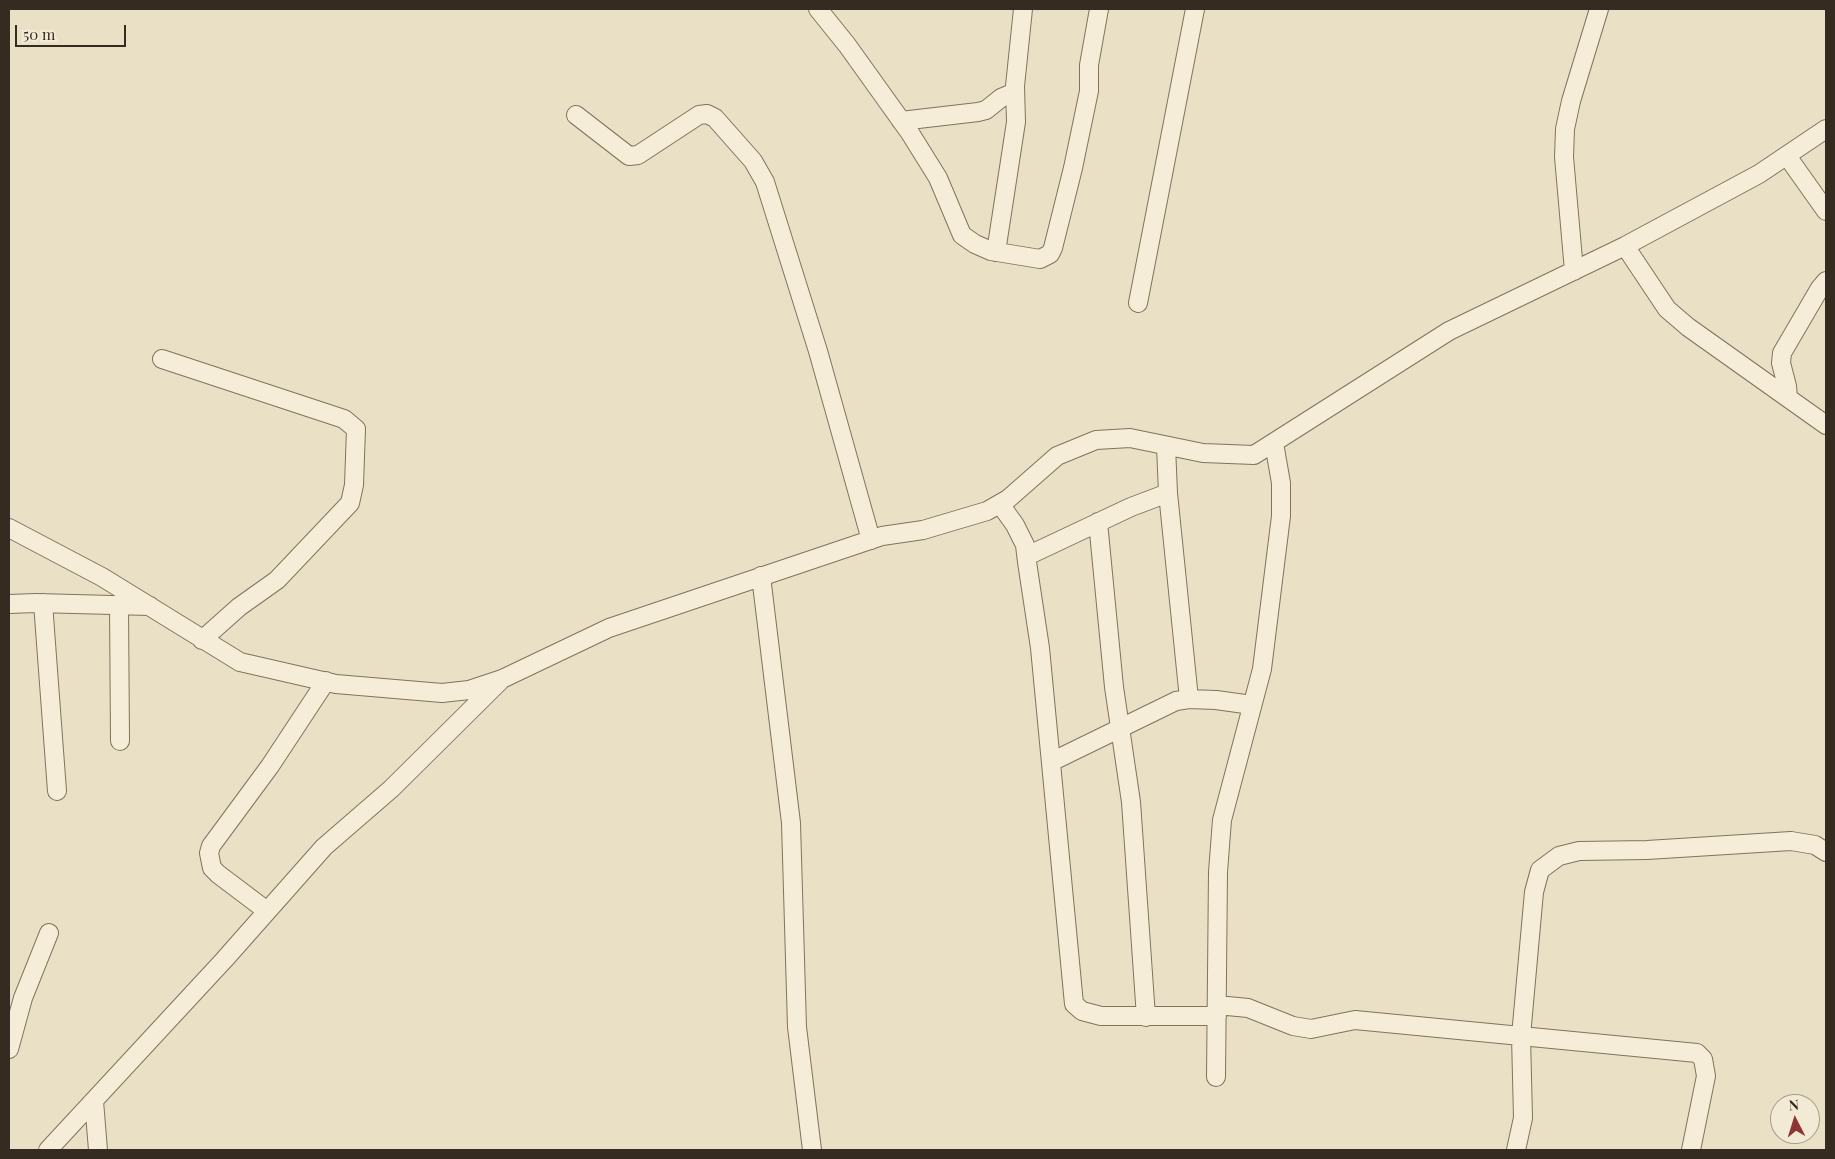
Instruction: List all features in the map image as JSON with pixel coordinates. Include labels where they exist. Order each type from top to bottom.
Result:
[{"type":"street","points":[[818,9],[847,45],[901,121],[938,178],[962,236],[975,244],[996,252],[1040,259],[1050,254],[1053,248],[1089,91],[1089,65],[1100,9]]},
{"type":"street","points":[[996,252],[1016,122],[1015,92],[1023,9]]},
{"type":"street","points":[[1138,303],[1195,9]]},
{"type":"street","points":[[1574,270],[1564,157],[1565,129],[1571,101],[1599,9]]},
{"type":"street","points":[[901,121],[986,110],[1001,98],[1015,92]]},
{"type":"street","points":[[576,115],[629,156],[638,155],[699,115],[707,114],[715,118],[753,161],[765,182],[815,342],[871,540]]},
{"type":"street","points":[[9,528],[153,606],[202,640],[240,662],[326,681],[442,693],[470,690],[502,679],[609,628],[871,540],[954,522],[988,511],[1035,477],[1057,456],[1077,446],[1096,440],[1116,438],[1203,453],[1254,455],[1449,331],[1625,246],[1759,174],[1826,130]]},
{"type":"street","points":[[1787,156],[1826,211]]},
{"type":"street","points":[[1625,246],[1667,309],[1826,425]]},
{"type":"street","points":[[1788,398],[1781,363],[1782,353],[1826,281]]},
{"type":"street","points":[[162,359],[344,418],[356,429],[354,485],[350,503],[277,580],[239,607],[202,640]]},
{"type":"street","points":[[1216,1077],[1218,872],[1222,820],[1262,669],[1281,516],[1281,483],[1274,442]]},
{"type":"street","points":[[1166,446],[1168,493],[1188,699]]},
{"type":"street","points":[[1026,556],[1098,522],[1168,493]]},
{"type":"street","points":[[1000,504],[1015,525],[1025,545],[1040,648],[1074,1004],[1090,1015],[1146,1017],[1248,1008],[1293,1026],[1310,1029],[1355,1020],[1697,1053],[1703,1059],[1706,1076],[1691,1150]]},
{"type":"street","points":[[1098,522],[1119,728],[1131,802],[1146,1017]]},
{"type":"street","points":[[761,576],[791,823],[797,1027],[812,1150]]},
{"type":"street","points":[[43,603],[57,791]]},
{"type":"street","points":[[9,604],[153,606]]},
{"type":"street","points":[[120,605],[120,741]]},
{"type":"street","points":[[48,1150],[324,847],[391,789],[502,679]]},
{"type":"street","points":[[267,911],[212,868],[209,853],[211,846],[270,766],[326,681]]},
{"type":"street","points":[[1051,762],[1176,701],[1188,699],[1252,705]]},
{"type":"street","points":[[1516,1150],[1522,1131],[1522,1036],[1534,892],[1540,870],[1559,856],[1579,851],[1647,850],[1791,841],[1815,845],[1826,852]]},
{"type":"street","points":[[9,1049],[23,998],[49,933]]},
{"type":"street","points":[[94,1101],[98,1150]]}]
